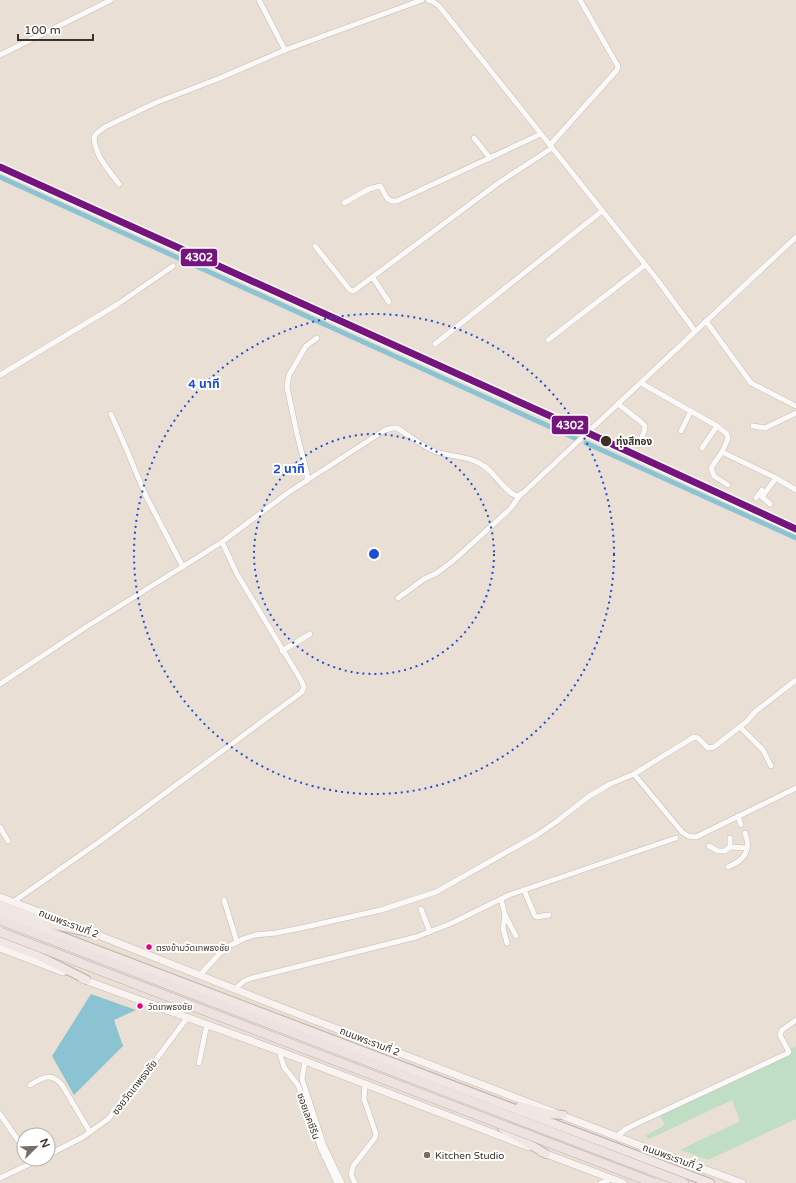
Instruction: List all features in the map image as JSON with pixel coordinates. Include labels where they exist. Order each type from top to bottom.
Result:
[{"type":"highway","points":[[0,905],[50,924],[91,947]]},
{"type":"highway","name":"ถนนพระรามที่ 2","points":[[0,913],[710,1183]]},
{"type":"highway","points":[[0,920],[684,1183]]},
{"type":"highway","points":[[50,924],[97,934]]},
{"type":"highway","points":[[0,931],[655,1183]]},
{"type":"highway","points":[[0,931],[655,1183]]},
{"type":"highway","points":[[0,941],[37,955],[87,980]]},
{"type":"highway","points":[[37,955],[84,963]]},
{"type":"highway","points":[[496,1102],[516,1105],[549,1114],[563,1115]]},
{"type":"highway","points":[[488,1119],[546,1154]]},
{"type":"main road","name":"ถนนพระรามที่ 2","points":[[0,897],[616,1136],[742,1183]]},
{"type":"main road","points":[[0,948],[279,1051],[623,1183]]},
{"type":"street","points":[[0,55],[111,0]]},
{"type":"street","points":[[259,0],[285,50]]},
{"type":"street","points":[[119,184],[99,158],[94,146],[94,137],[105,127],[155,103],[220,78],[285,50],[422,0]]},
{"type":"street","points":[[428,0],[439,6],[645,265],[695,331]]},
{"type":"street","points":[[315,246],[350,290],[353,291],[373,278],[551,146],[617,70],[618,66],[580,0]]},
{"type":"street","points":[[344,203],[370,189],[380,186],[387,199],[390,201],[397,201],[541,134]]},
{"type":"street","points":[[474,138],[490,158]]},
{"type":"street","points":[[435,344],[602,211]]},
{"type":"street","points":[[398,598],[424,579],[437,573],[454,560],[510,509],[521,494],[796,237]]},
{"type":"street","points":[[548,340],[645,265]]},
{"type":"street","points":[[0,375],[118,304],[173,266]]},
{"type":"street","points":[[373,278],[389,302]]},
{"type":"street","points":[[706,321],[751,383],[796,406]]},
{"type":"street","points":[[307,481],[307,473],[286,387],[289,375],[306,346],[317,338]]},
{"type":"street","points":[[641,383],[717,426],[728,436],[722,452],[711,468],[714,476],[728,486]]},
{"type":"street","points":[[618,404],[645,426],[639,445]]},
{"type":"street","points":[[681,431],[691,412]]},
{"type":"street","points":[[111,414],[144,494],[183,568]]},
{"type":"street","points":[[753,426],[765,428],[796,414]]},
{"type":"street","points":[[702,448],[717,426]]},
{"type":"street","points":[[0,684],[86,627],[183,568],[222,542],[289,492],[379,433],[397,428],[436,452],[473,460],[483,465],[511,493],[515,495],[521,494]]},
{"type":"street","points":[[722,452],[774,477],[796,490]]},
{"type":"street","points":[[756,498],[774,477]]},
{"type":"street","points":[[770,504],[762,497],[774,477]]},
{"type":"street","points":[[13,902],[99,842],[302,692],[304,687],[301,680],[236,574],[222,542]]},
{"type":"street","points":[[282,651],[310,634]]},
{"type":"street","points":[[200,975],[220,953],[237,942],[255,935],[295,929],[381,910],[436,892],[537,835],[588,797],[610,784],[634,774],[692,737],[698,738],[710,749],[714,747],[756,711],[796,680]]},
{"type":"street","points":[[740,726],[763,750],[772,766]]},
{"type":"street","points":[[634,774],[682,832],[688,836],[696,837],[796,788]]},
{"type":"street","points":[[738,816],[741,825]]},
{"type":"street","points":[[0,827],[8,841]]},
{"type":"street","points":[[728,867],[743,859],[747,848],[745,833]]},
{"type":"street","points":[[235,988],[244,981],[252,978],[403,941],[430,932],[524,890],[676,838]]},
{"type":"street","points":[[730,838],[730,847]]},
{"type":"street","points":[[709,846],[721,852],[730,847],[747,848]]},
{"type":"street","points":[[524,890],[535,916],[549,915]]},
{"type":"street","points":[[501,899],[505,915],[516,936]]},
{"type":"street","points":[[224,900],[237,942]]},
{"type":"street","points":[[421,909],[430,932]]},
{"type":"street","points":[[505,915],[503,928],[507,943]]},
{"type":"street","name":"ซอยวัดเทพธงชัย","points":[[56,1151],[90,1132],[108,1119],[134,1089],[187,1018]]},
{"type":"street","points":[[616,1136],[638,1123],[788,1054],[789,1049],[780,1035],[782,1030],[796,1020]]},
{"type":"street","points":[[199,1063],[206,1029],[209,1025]]},
{"type":"street","name":"ซอยเลคซีรีน","points":[[279,1051],[284,1067],[298,1085],[337,1183]]},
{"type":"street","name":"ซอยเลคซีรีน","points":[[305,1061],[302,1079],[323,1147],[342,1183]]},
{"type":"street","points":[[30,1085],[45,1077],[50,1076],[57,1079],[90,1132]]},
{"type":"street","points":[[355,1183],[351,1175],[353,1166],[376,1138],[364,1099],[365,1084]]},
{"type":"street","points":[[0,1114],[16,1137]]},
{"type":"street","points":[[0,1178],[21,1167]]},
{"type":"street","points":[[601,1183],[612,1179]]},
{"type":"green space","points":[[796,1046],[796,1119],[708,1160],[680,1150],[740,1121],[732,1100],[649,1139],[645,1136],[665,1125],[658,1113]]},
{"type":"water","points":[[91,994],[136,1010],[114,1020],[123,1046],[74,1095],[52,1056]]},
{"type":"waterway","points":[[0,177],[577,439]]},
{"type":"waterway","points":[[586,443],[796,538]]},
{"type":"transit line","name":"4302","points":[[0,167],[588,433],[796,529]]},
{"type":"place","name":"ทุ่งสีทอง","points":[[606,441]]},
{"type":"place","name":"ตรงข้ามวัดเทพธงชัย","points":[[149,947]]},
{"type":"place","name":"วัดเทพธงชัย","points":[[140,1006]]},
{"type":"place","name":"Kitchen Studio","points":[[427,1155]]}]
